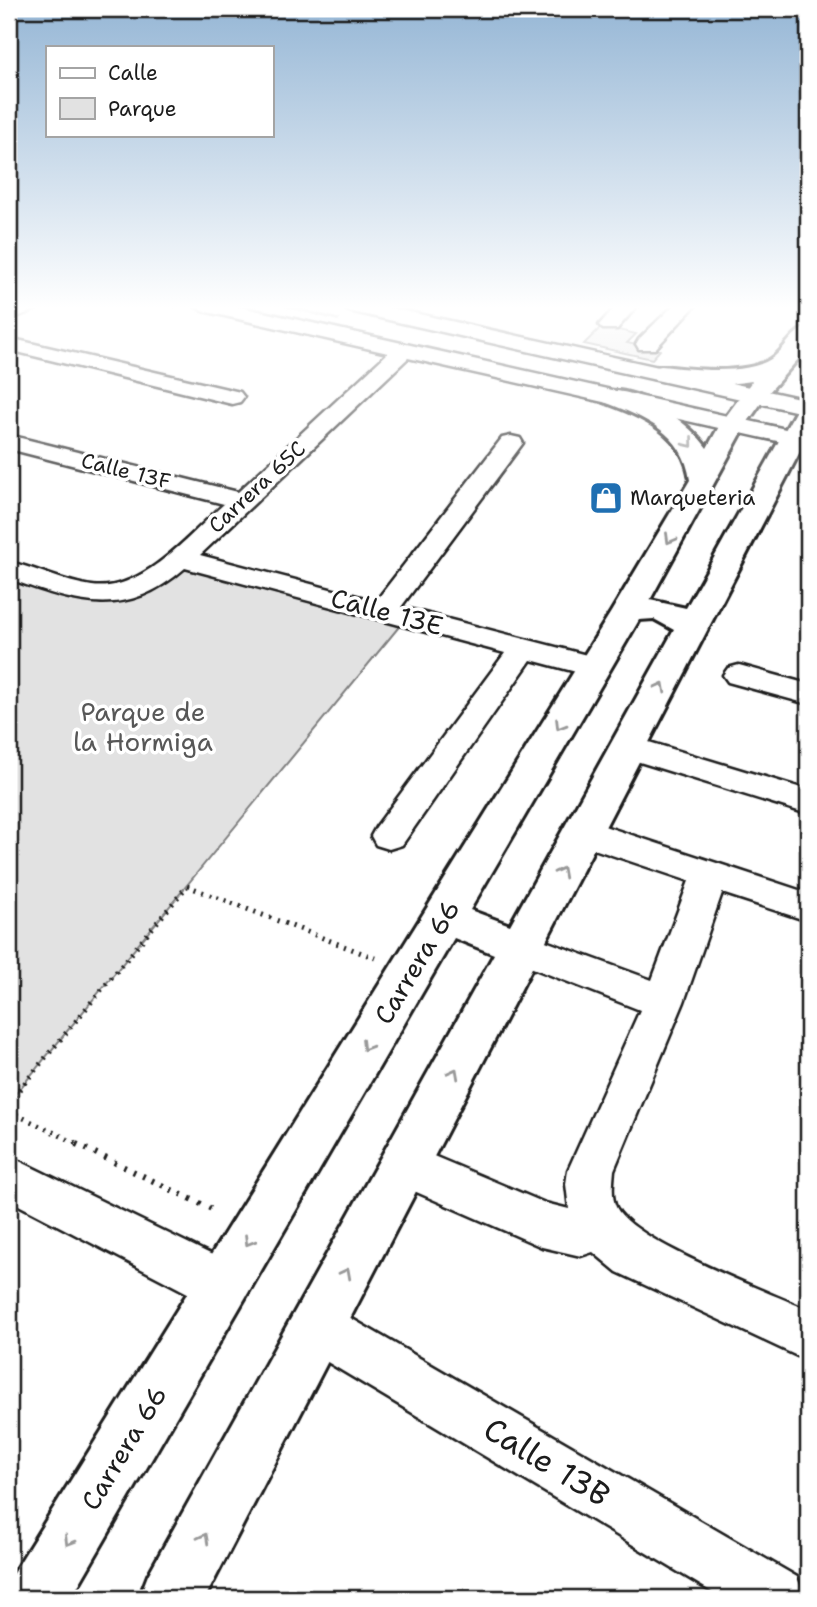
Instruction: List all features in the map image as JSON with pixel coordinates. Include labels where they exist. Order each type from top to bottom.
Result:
[{"type":"main road","name":"Carrera 66","points":[[34,1598],[204,1275],[444,917],[595,667],[704,481],[734,423],[767,380]]},
{"type":"main road","points":[[613,397],[653,414],[683,436],[699,458],[704,481]]},
{"type":"main road","points":[[764,498],[801,439],[808,412]]},
{"type":"main road","points":[[171,1598],[764,498],[768,491],[782,480],[808,468]]},
{"type":"main road","points":[[627,612],[648,609],[665,611],[680,617],[692,630]]},
{"type":"main road","points":[[444,917],[521,947]]},
{"type":"street","points":[[160,380],[232,397]]},
{"type":"street","name":"Carrera 65C","points":[[9,570],[94,595],[115,596],[137,589],[179,558],[244,501],[372,380]]},
{"type":"street","points":[[537,380],[801,439]]},
{"type":"street","points":[[692,380],[808,407]]},
{"type":"street","name":"Calle 13F","points":[[9,442],[244,501]]},
{"type":"street","points":[[383,611],[511,443]]},
{"type":"street","name":"Calle 13E","points":[[179,558],[595,667]]},
{"type":"street","points":[[389,836],[524,648]]},
{"type":"street","points":[[738,675],[808,694]]},
{"type":"street","points":[[629,747],[808,802]]},
{"type":"street","points":[[583,832],[808,907]]},
{"type":"street","points":[[710,874],[664,1002],[591,1170],[588,1188],[591,1208],[600,1227],[615,1244],[634,1256],[808,1336]]},
{"type":"street","points":[[521,947],[664,1002]]},
{"type":"street","points":[[405,1165],[542,1225],[581,1234],[600,1227]]},
{"type":"street","points":[[9,1177],[204,1275]]},
{"type":"street","name":"Calle 13B","points":[[317,1327],[776,1598]]},
{"type":"path","points":[[9,1102],[187,886],[377,959]]},
{"type":"path","points":[[369,970],[384,947]]},
{"type":"path","points":[[9,1111],[218,1212]]},
{"type":"path","points":[[204,1275],[218,1212],[225,1201]]},
{"type":"green space","name":"Parque de la Hormiga","points":[[179,558],[407,617],[9,1102],[9,570],[95,595],[115,596]]},
{"type":"place","name":"Marqueteria","points":[[606,498]]}]
